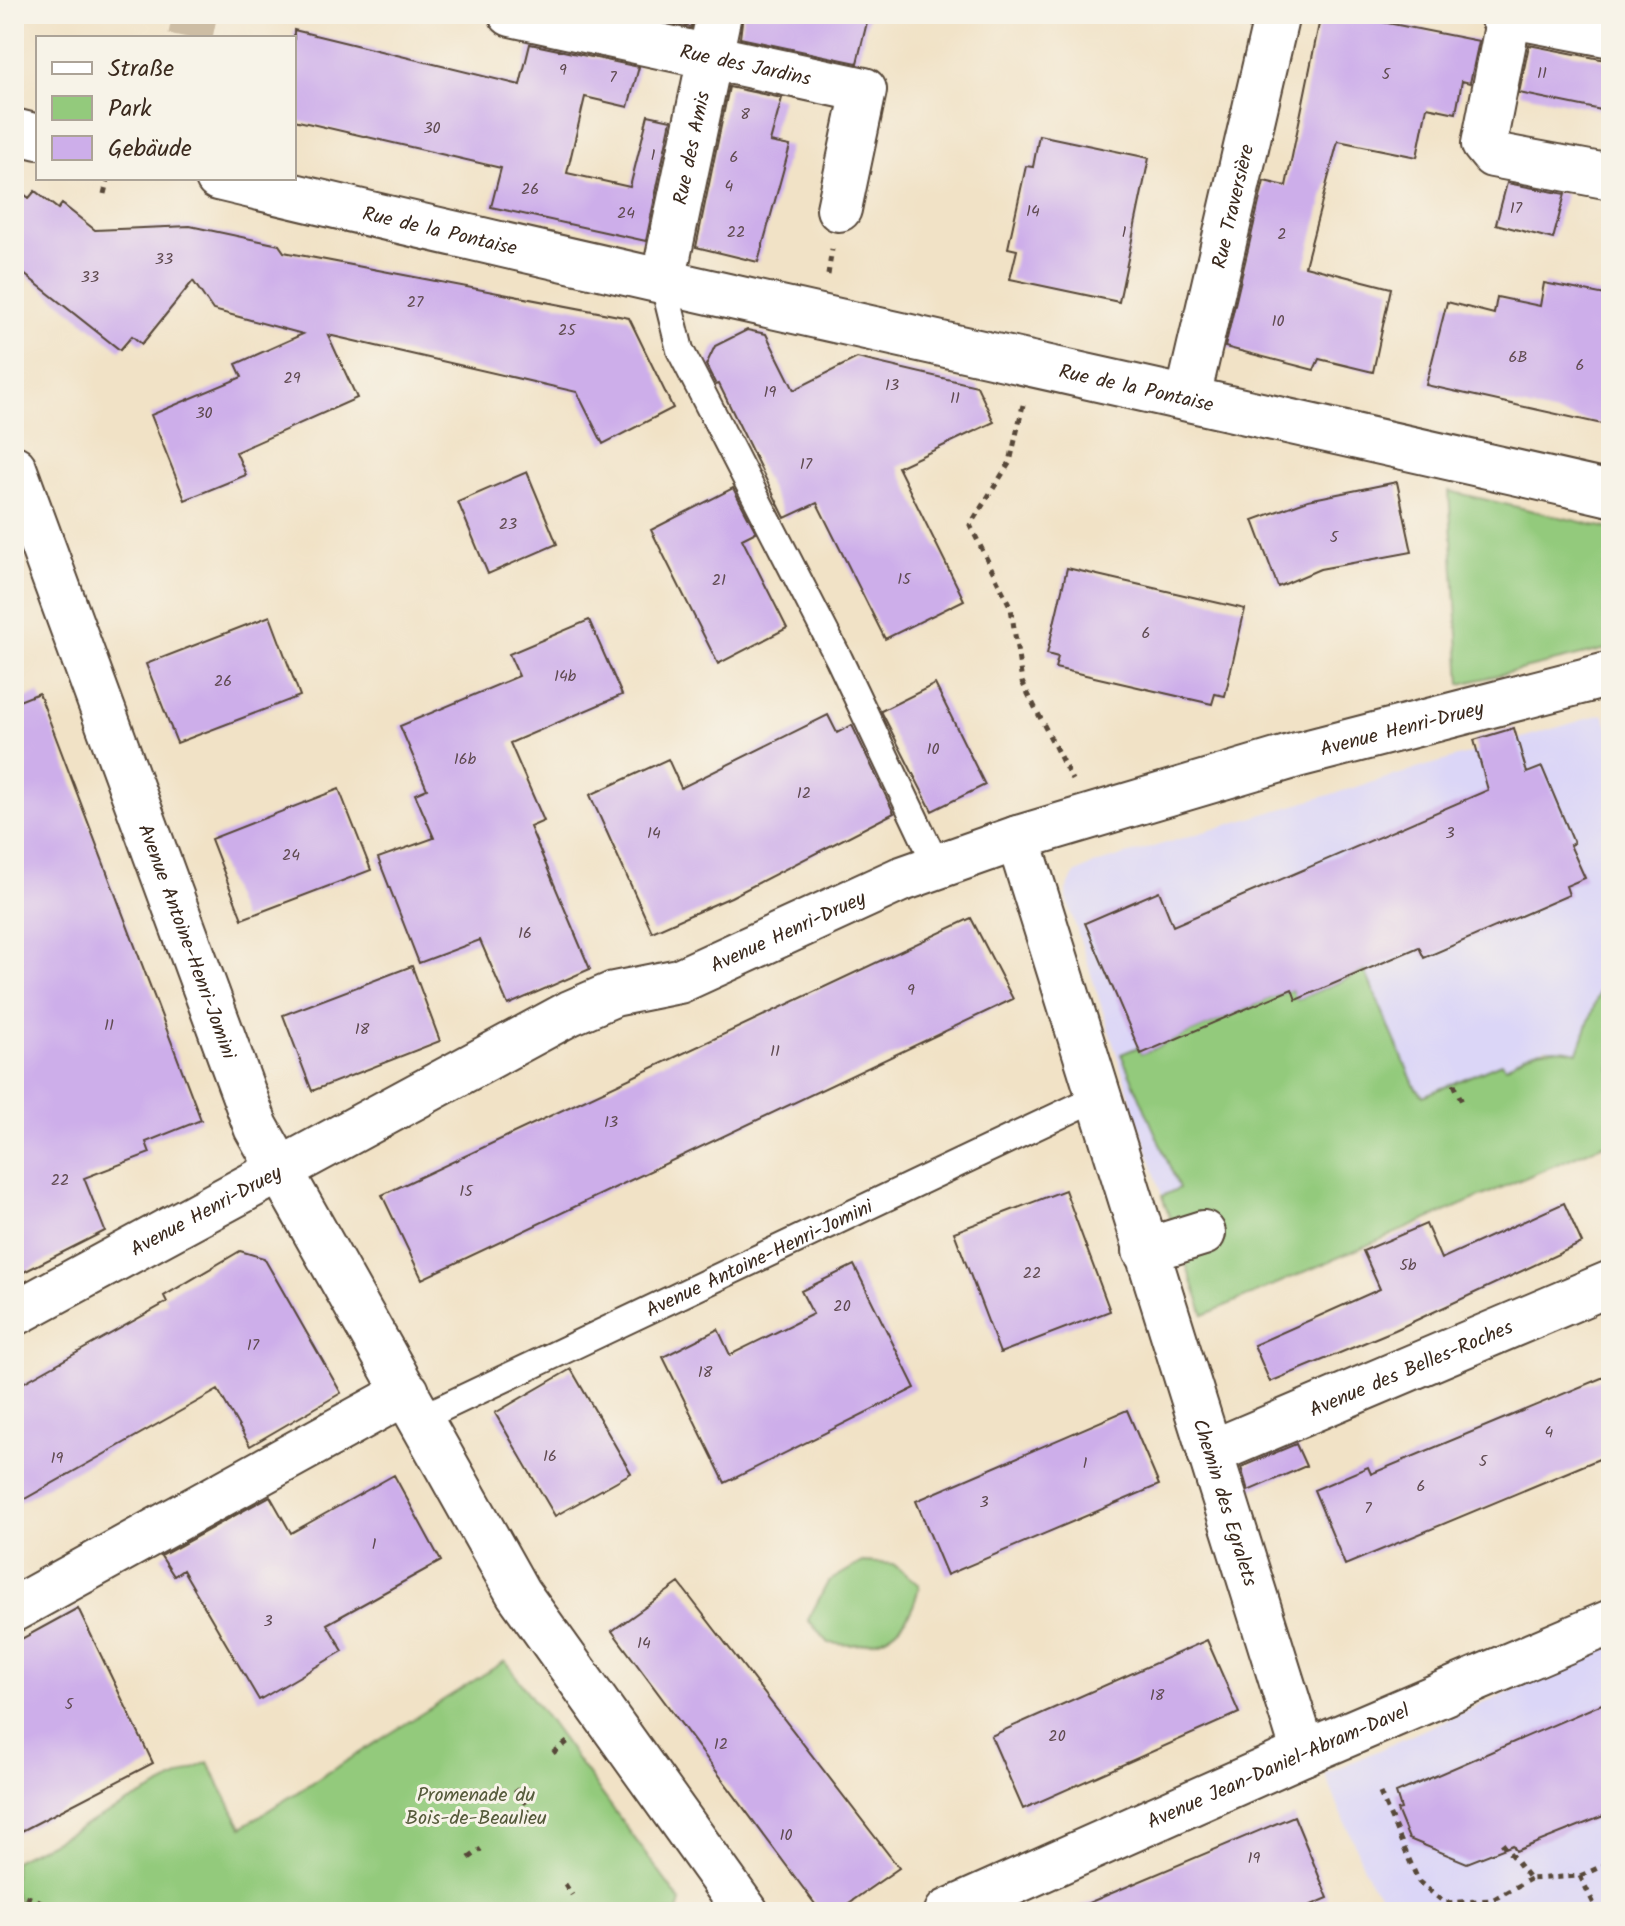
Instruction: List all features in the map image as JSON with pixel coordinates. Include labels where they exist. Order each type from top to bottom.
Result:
[{"type":"street","name":"Rue des Jardins","points":[[511,14],[864,90],[839,209]]},
{"type":"street","name":"Rue des Amis","points":[[663,281],[719,14]]},
{"type":"street","name":"Rue Traversière","points":[[1188,397],[1277,14]]},
{"type":"street","points":[[1611,35],[1505,15],[1484,144],[1493,155],[1611,177]]},
{"type":"street","points":[[14,131],[36,136]]},
{"type":"street","name":"Rue de la Pontaise","points":[[227,180],[1611,494]]},
{"type":"street","name":"Avenue Antoine-Henri-Jomini","points":[[14,468],[256,1127],[518,1593],[746,1912]]},
{"type":"street","name":"Avenue Henri-Druey","points":[[14,1314],[570,1013],[614,994],[679,981],[937,866],[1018,838],[1297,755],[1611,674]]},
{"type":"street","name":"Chemin des Egralets","points":[[1018,838],[1096,1098],[1304,1753]]},
{"type":"street","points":[[1145,1251],[1203,1233]]},
{"type":"street","name":"Avenue des Belles-Roches","points":[[1210,1453],[1611,1283]]},
{"type":"street","name":"Avenue Antoine-Henri-Jomini","points":[[14,1609],[414,1405]]},
{"type":"street","name":"Avenue Jean-Daniel-Abram-Davel","points":[[947,1912],[1304,1753],[1611,1622]]},
{"type":"lane","points":[[663,281],[680,350],[839,659],[937,866]]},
{"type":"lane","name":"Avenue Antoine-Henri-Jomini","points":[[414,1405],[1096,1098]]},
{"type":"path","points":[[104,194],[108,180]]},
{"type":"path","points":[[1025,396],[1010,462],[970,525],[1011,608],[1022,682],[1091,817]]},
{"type":"path","points":[[1454,1084],[1463,1104]]},
{"type":"path","points":[[553,1753],[570,1740]]},
{"type":"path","points":[[515,1789],[527,1805]]},
{"type":"path","points":[[1380,1793],[1419,1882],[1445,1903],[1492,1900],[1530,1879],[1580,1876],[1611,1862]]},
{"type":"path","points":[[1502,1843],[1530,1879]]},
{"type":"path","points":[[469,1858],[481,1849]]},
{"type":"path","points":[[1580,1876],[1598,1912]]},
{"type":"path","points":[[565,1884],[572,1895]]},
{"type":"path","points":[[14,1892],[69,1912]]},
{"type":"shaded area","points":[[1603,714],[1611,733],[1611,977],[1602,981],[1578,1052],[1545,1048],[1506,1067],[1423,1096],[1415,1087],[1162,1196],[1067,899],[1066,890],[1075,874],[1092,865]]},
{"type":"shaded area","points":[[1611,1646],[1611,1912],[1394,1912],[1370,1882],[1325,1774]]},
{"type":"green space","points":[[1449,491],[1611,529],[1611,648],[1461,684]]},
{"type":"green space","points":[[1365,971],[1415,1087],[1423,1096],[1501,1063],[1506,1067],[1540,1050],[1578,1052],[1603,981],[1611,977],[1611,1141],[1204,1315],[1162,1196],[1179,1188],[1121,1054],[1138,1047],[1141,1054],[1292,989],[1297,1000]]},
{"type":"green space","points":[[862,1562],[893,1564],[919,1585],[914,1602],[899,1627],[876,1641],[846,1645],[829,1643],[808,1620],[828,1582]]},
{"type":"green space","name":"Promenade du Bois-de-Beaulieu","points":[[505,1661],[681,1902],[678,1912],[24,1912],[14,1892],[14,1861],[208,1762],[242,1827]]},
{"type":"building","points":[[663,14],[693,14],[691,27],[663,21]]},
{"type":"building","points":[[743,14],[869,14],[857,63],[740,38]]},
{"type":"building","points":[[1321,14],[1342,14],[1479,41],[1470,83],[1462,81],[1456,113],[1427,107],[1417,157],[1338,141],[1305,266],[1391,288],[1373,372],[1319,359],[1314,370],[1225,347],[1264,181],[1286,186]]},
{"type":"building","points":[[294,30],[520,85],[530,44],[639,67],[628,107],[585,97],[567,173],[630,187],[648,115],[671,120],[646,241],[491,207],[501,168],[296,120]]},
{"type":"building","points":[[1529,45],[1611,61],[1611,112],[1519,93]]},
{"type":"building","points":[[729,87],[782,98],[770,142],[790,146],[758,262],[696,247]]},
{"type":"building","points":[[1039,135],[1149,158],[1119,302],[1010,279],[1017,250],[1008,248],[1026,166],[1033,167]]},
{"type":"building","points":[[1507,183],[1565,194],[1553,239],[1496,224]]},
{"type":"building","points":[[14,186],[29,198],[35,191],[58,209],[62,204],[95,230],[190,226],[279,245],[284,252],[629,318],[673,408],[603,444],[577,392],[328,335],[357,398],[236,452],[246,475],[185,500],[151,415],[242,377],[236,364],[303,334],[213,310],[193,281],[142,344],[132,336],[120,350],[14,266]]},
{"type":"building","points":[[1544,283],[1611,296],[1611,426],[1426,385],[1447,302],[1494,314],[1497,297],[1540,306]]},
{"type":"building","points":[[747,330],[766,334],[794,390],[857,358],[977,386],[994,422],[898,467],[964,600],[885,639],[817,503],[785,518],[719,384],[716,385],[706,365],[715,346]]},
{"type":"building","points":[[527,472],[557,544],[488,574],[458,502]]},
{"type":"building","points":[[1397,482],[1412,552],[1320,569],[1278,587],[1253,520],[1308,500]]},
{"type":"building","points":[[733,488],[756,532],[742,539],[787,628],[718,664],[651,530]]},
{"type":"building","points":[[1067,568],[1245,609],[1225,696],[1215,694],[1212,704],[1055,668],[1058,657],[1047,654]]},
{"type":"building","points":[[270,616],[300,696],[177,743],[146,664]]},
{"type":"building","points":[[589,620],[622,695],[510,743],[544,821],[530,827],[590,969],[508,1005],[480,940],[419,963],[378,858],[434,838],[415,794],[427,789],[400,726],[519,676],[509,654]]},
{"type":"building","points":[[935,684],[985,785],[932,811],[881,711]]},
{"type":"building","points":[[39,693],[201,1120],[146,1142],[150,1153],[84,1178],[105,1231],[14,1277],[14,703]]},
{"type":"building","points":[[828,715],[837,733],[852,725],[894,813],[731,897],[652,932],[590,795],[668,759],[681,788]]},
{"type":"building","points":[[1514,728],[1527,773],[1542,767],[1574,843],[1570,845],[1585,878],[1566,886],[1569,895],[1424,958],[1419,947],[1296,1000],[1292,989],[1141,1054],[1085,923],[1159,891],[1173,926],[1488,790],[1474,740]]},
{"type":"building","points":[[339,789],[371,870],[242,919],[211,839]]},
{"type":"building","points":[[971,918],[1013,999],[422,1279],[382,1195]]},
{"type":"building","points":[[412,966],[440,1041],[312,1091],[283,1015]]},
{"type":"building","points":[[1065,1190],[1110,1311],[1000,1353],[954,1232]]},
{"type":"building","points":[[1564,1203],[1582,1243],[1395,1330],[1270,1382],[1254,1345],[1380,1289],[1363,1251],[1426,1224],[1441,1259]]},
{"type":"building","points":[[240,1251],[264,1258],[341,1393],[250,1446],[218,1390],[14,1505],[14,1388],[167,1302],[164,1296]]},
{"type":"building","points":[[854,1265],[915,1388],[725,1483],[663,1357],[718,1329],[730,1355],[813,1314],[801,1291]]},
{"type":"building","points":[[571,1369],[631,1473],[555,1516],[495,1413]]},
{"type":"building","points":[[1611,1374],[1611,1454],[1345,1565],[1314,1490],[1368,1467],[1371,1474]]},
{"type":"building","points":[[1127,1410],[1159,1485],[947,1575],[916,1501]]},
{"type":"building","points":[[1296,1444],[1306,1466],[1248,1491],[1241,1467]]},
{"type":"building","points":[[394,1475],[441,1561],[327,1624],[343,1651],[259,1700],[183,1570],[174,1576],[161,1556],[270,1496],[291,1533]]},
{"type":"building","points":[[679,1583],[899,1868],[836,1912],[821,1912],[612,1631]]},
{"type":"building","points":[[78,1608],[153,1763],[14,1835],[14,1643]]},
{"type":"building","points":[[1207,1640],[1239,1713],[1023,1809],[991,1736]]},
{"type":"building","points":[[1611,1700],[1611,1813],[1516,1851],[1513,1845],[1467,1863],[1409,1839],[1397,1810],[1401,1809],[1396,1793]]},
{"type":"building","points":[[1294,1816],[1328,1898],[1295,1912],[1067,1912]]},
{"type":"tunnel","points":[[190,36],[195,14]]}]
